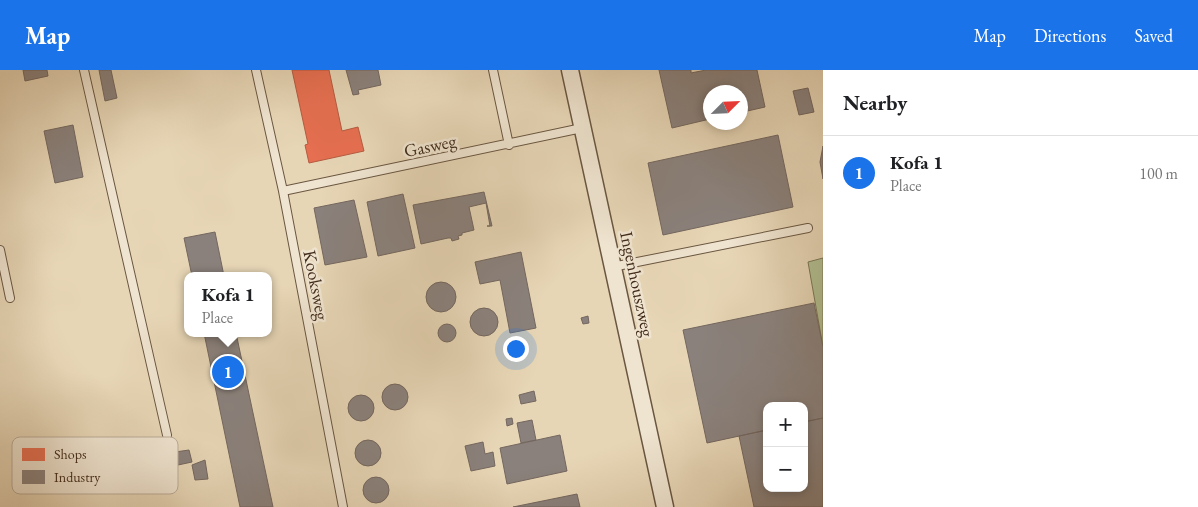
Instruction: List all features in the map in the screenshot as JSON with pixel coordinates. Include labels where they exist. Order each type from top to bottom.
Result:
[{"type":"street","name":"Ingenhouszweg","points":[[570,70],[665,507]]},
{"type":"lane","points":[[84,70],[167,436]]},
{"type":"lane","name":"Kooksweg","points":[[256,70],[283,191],[343,507]]},
{"type":"lane","points":[[493,70],[509,145]]},
{"type":"lane","name":"Gasweg","points":[[283,191],[509,145],[582,128]]},
{"type":"lane","points":[[612,267],[808,228]]},
{"type":"lane","points":[[0,250],[10,298]]},
{"type":"green space","points":[[823,258],[823,347],[808,262]]},
{"type":"building: Shops","points":[[292,70],[329,70],[342,131],[358,127],[364,151],[309,163],[305,145],[308,144]]},
{"type":"building: Industry","points":[[23,70],[47,70],[48,76],[25,81]]},
{"type":"building: Industry","points":[[99,70],[111,70],[117,98],[105,101]]},
{"type":"building: Industry","points":[[346,70],[378,70],[381,85],[358,90],[359,94],[353,95]]},
{"type":"building: Industry","points":[[659,70],[691,70],[691,73],[706,70],[757,70],[765,107],[748,111],[748,85],[703,85],[703,121],[672,128]]},
{"type":"building: Industry","points":[[808,88],[814,112],[799,115],[793,91]]},
{"type":"building: Industry","points":[[73,125],[83,177],[55,183],[44,131]]},
{"type":"building: Industry","points":[[778,135],[793,207],[663,235],[648,163]]},
{"type":"building: Industry","points":[[823,146],[823,179],[820,162]]},
{"type":"building: Industry","points":[[484,192],[492,226],[490,226],[486,203],[469,207],[474,230],[462,233],[462,235],[458,236],[459,239],[452,241],[451,238],[448,238],[421,244],[413,205]]},
{"type":"building: Industry","points":[[403,194],[415,248],[378,256],[367,202]]},
{"type":"building: Industry","points":[[354,200],[367,257],[325,265],[314,208]]},
{"type":"building: Industry","points":[[215,232],[223,272],[191,272],[184,238]]},
{"type":"building: Industry","points":[[521,252],[536,328],[510,333],[500,280],[480,284],[475,262]]},
{"type":"building: Industry","points":[[441,282],[447,283],[455,291],[455,303],[447,311],[441,312],[435,311],[427,303],[426,297],[427,291],[435,283]]},
{"type":"building: Industry","points":[[814,303],[823,347],[823,418],[808,421],[808,402],[763,402],[763,431],[707,443],[683,330]]},
{"type":"building: Industry","points":[[484,308],[494,312],[498,322],[494,332],[484,336],[474,332],[470,322],[474,312]]},
{"type":"building: Industry","points":[[588,316],[589,323],[583,324],[581,318]]},
{"type":"building: Industry","points":[[443,324],[451,324],[456,329],[454,340],[443,342],[438,337],[438,329]]},
{"type":"building: Industry","points":[[205,337],[237,337],[273,507],[240,507]]},
{"type":"building: Industry","points":[[395,384],[404,388],[408,397],[404,406],[395,410],[386,406],[382,397],[386,388]]},
{"type":"building: Industry","points":[[534,391],[536,401],[521,404],[519,395]]},
{"type":"building: Industry","points":[[361,395],[370,399],[374,408],[370,417],[361,421],[352,417],[348,408],[352,399]]},
{"type":"building: Industry","points":[[512,418],[513,424],[507,426],[506,419]]},
{"type":"building: Industry","points":[[823,418],[823,507],[754,507],[739,436],[763,431],[763,492],[808,492],[808,421]]},
{"type":"building: Industry","points":[[532,420],[536,440],[521,443],[517,423]]},
{"type":"building: Industry","points":[[560,435],[567,471],[507,484],[500,448]]},
{"type":"building: Industry","points":[[368,440],[377,444],[381,453],[377,462],[368,466],[359,462],[355,453],[359,444]]},
{"type":"building: Industry","points":[[483,442],[485,454],[493,452],[495,466],[471,471],[465,446]]},
{"type":"building: Industry","points":[[189,450],[192,462],[178,465],[178,452]]},
{"type":"building: Industry","points":[[205,460],[208,479],[195,480],[192,465]]},
{"type":"building: Industry","points":[[376,477],[385,481],[389,490],[385,499],[376,503],[367,499],[363,490],[367,481]]},
{"type":"building: Industry","points":[[577,494],[580,507],[513,507]]},
{"type":"place","name":"Kofa 1","points":[[228,372]]}]
